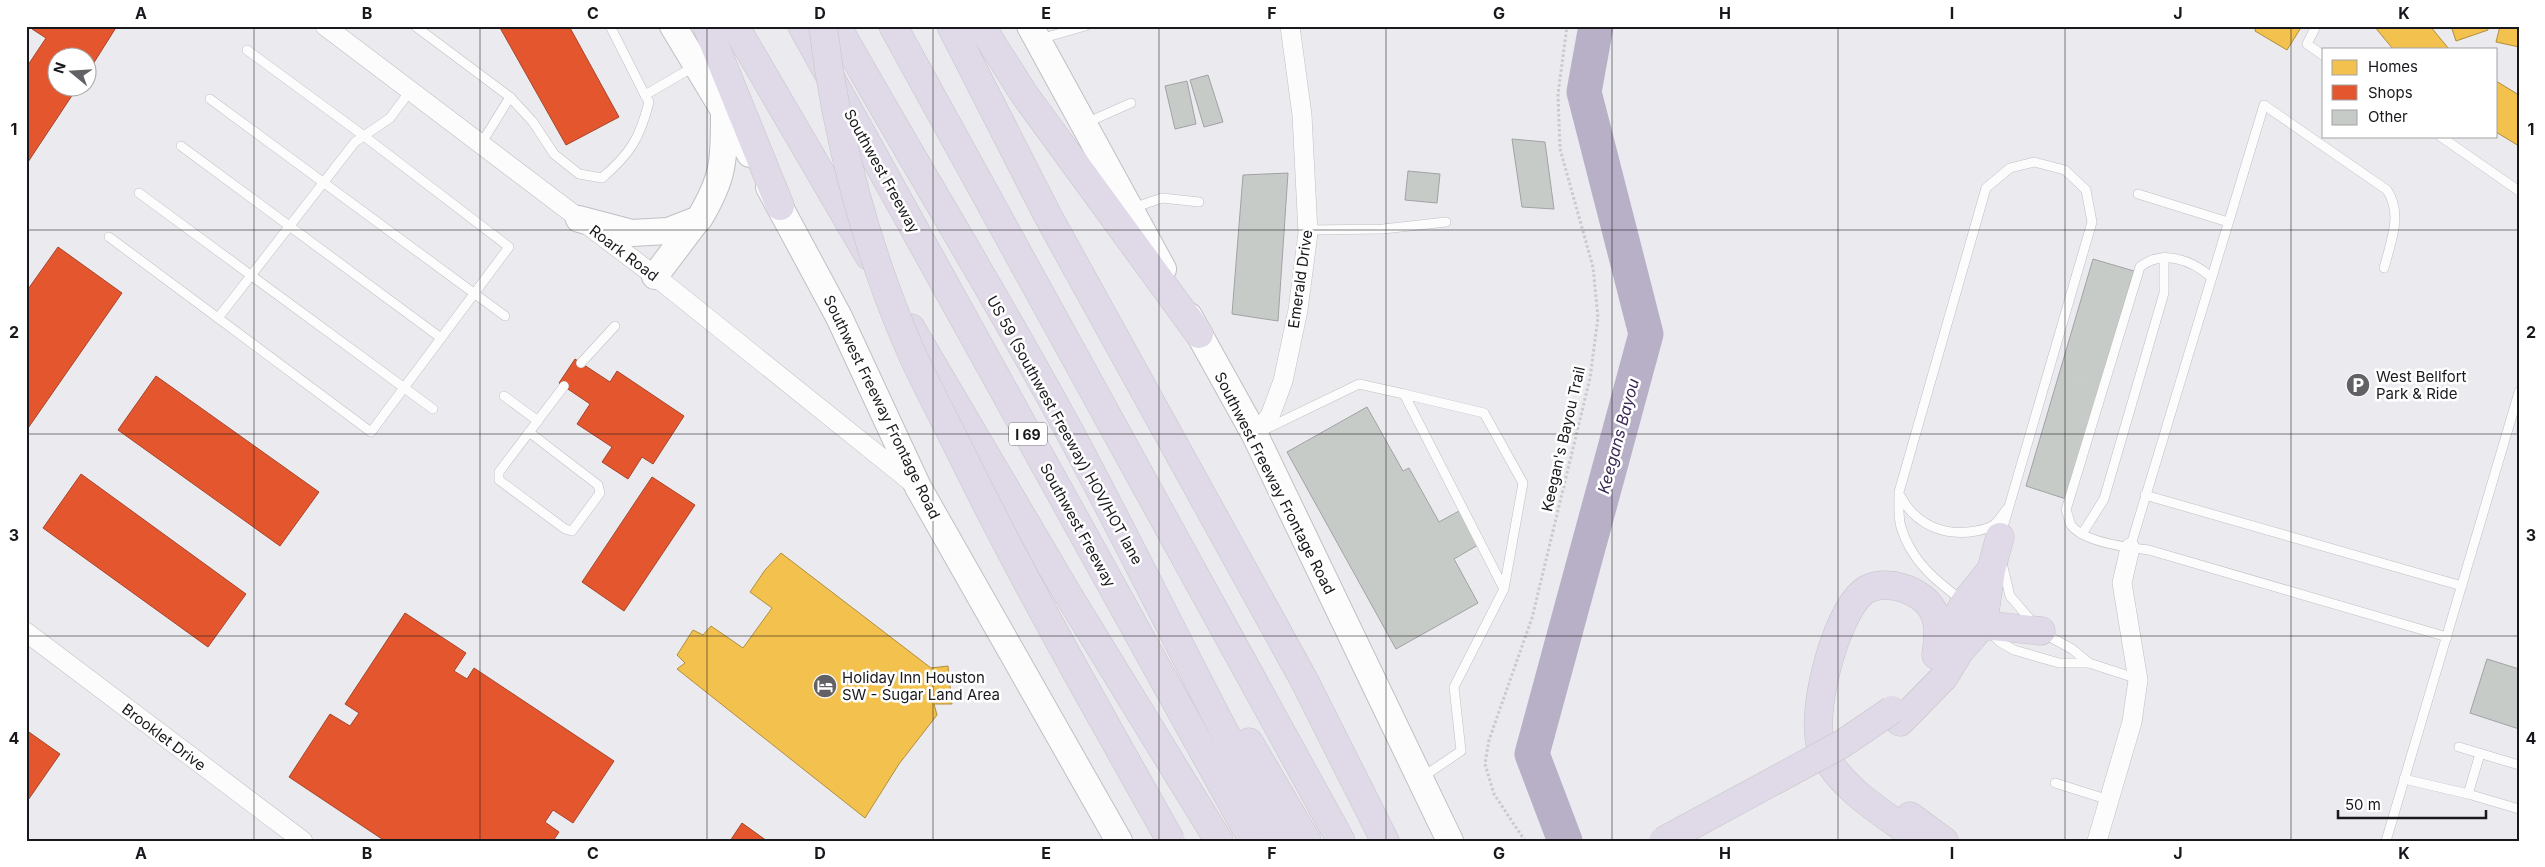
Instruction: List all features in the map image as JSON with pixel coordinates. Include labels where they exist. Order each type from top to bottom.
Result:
[{"type":"highway","points":[[707,26],[780,206]]},
{"type":"highway","points":[[735,26],[1067,592],[1219,841]]},
{"type":"highway","name":"Southwest Freeway","points":[[802,26],[1254,841]]},
{"type":"highway","points":[[824,26],[837,115],[852,182],[874,252],[912,354],[1008,548],[1171,841]]},
{"type":"highway","name":"US 59 (Southwest Freeway) HOV/HOT lane","points":[[837,26],[1066,425],[1135,555],[1246,776],[1282,841]]},
{"type":"highway","points":[[893,26],[1341,841]]},
{"type":"highway","points":[[951,26],[1023,168],[1304,680],[1385,841]]},
{"type":"highway","points":[[962,26],[975,75]]},
{"type":"highway","points":[[982,26],[1029,101],[1199,334]]},
{"type":"highway","points":[[1663,841],[1896,716],[1944,677],[1960,651],[1991,570],[2000,537]]},
{"type":"highway","points":[[1135,555],[1182,624],[1307,841]]},
{"type":"highway","points":[[1921,841],[1863,797],[1841,777],[1822,752],[1816,725],[1818,702],[1838,634],[1848,608],[1863,592],[1882,585],[1898,586],[1914,592],[1934,612],[1938,639],[1936,655]]},
{"type":"highway","points":[[1974,613],[2041,631]]},
{"type":"highway","points":[[1696,841],[1849,759],[1885,736],[1936,655],[1974,613]]},
{"type":"highway","points":[[1831,764],[1886,799],[1944,841]]},
{"type":"main road","name":"Southwest Freeway Frontage Road","points":[[673,26],[780,206],[839,317],[918,487],[1119,841]]},
{"type":"main road","name":"Southwest Freeway Frontage Road","points":[[1038,37],[1130,209],[1255,435],[1450,841]]},
{"type":"main road","points":[[655,276],[699,219],[719,182],[724,156],[724,110]]},
{"type":"main road","points":[[579,219],[632,233],[668,231],[699,219]]},
{"type":"street","name":"Roark Road","points":[[325,26],[655,276],[918,487]]},
{"type":"street","name":"Emerald Drive","points":[[1255,435],[1270,416],[1283,381],[1298,310],[1308,230],[1302,115],[1290,26]]},
{"type":"street","points":[[2097,841],[2132,722],[2138,680],[2122,583],[2130,548]]},
{"type":"street","name":"Brooklet Drive","points":[[26,632],[303,841]]},
{"type":"lane","points":[[415,26],[510,97],[533,122],[554,154],[579,174],[602,178],[621,162],[642,130],[649,102],[610,26]]},
{"type":"lane","points":[[1038,37],[1085,26]]},
{"type":"lane","points":[[2316,26],[2307,44],[2322,55]]},
{"type":"lane","points":[[109,237],[371,432],[474,295],[509,247],[364,136],[247,50]]},
{"type":"lane","points":[[645,95],[697,65]]},
{"type":"lane","points":[[218,318],[355,142],[390,118],[410,91]]},
{"type":"lane","points":[[481,144],[510,97]]},
{"type":"lane","points":[[210,99],[474,295],[506,316]]},
{"type":"lane","points":[[1084,124],[1131,103]]},
{"type":"lane","points":[[2130,548],[2264,105],[2387,190],[2394,201],[2396,219],[2384,268]]},
{"type":"lane","points":[[2443,138],[2519,191]]},
{"type":"lane","points":[[181,146],[441,338]]},
{"type":"lane","points":[[2089,663],[2072,649],[2041,631],[2010,596],[2003,575],[2000,537],[2092,222],[2086,190],[2065,170],[2034,162],[2010,168],[1986,188],[1899,492],[1901,526],[1914,556],[1932,578],[1974,613],[2000,642],[2014,650],[2059,663],[2089,663],[2138,680]]},
{"type":"lane","points":[[139,192],[434,409]]},
{"type":"lane","points":[[2138,194],[2228,222]]},
{"type":"lane","points":[[1130,209],[1162,198],[1199,202]]},
{"type":"lane","points":[[1308,230],[1383,229],[1446,222]]},
{"type":"lane","points":[[2211,277],[2198,266],[2164,257],[2150,259],[2140,267],[2066,510],[2071,525],[2082,534],[2130,548],[2149,550],[2447,637]]},
{"type":"lane","points":[[2082,534],[2104,499],[2164,293],[2164,257]]},
{"type":"lane","points":[[581,363],[615,326]]},
{"type":"lane","points":[[1255,435],[1359,384],[1484,413],[1523,483],[1504,589],[1454,687],[1461,751],[1420,778]]},
{"type":"lane","points":[[529,432],[598,485],[600,492],[572,531],[565,529],[499,480],[499,472],[529,432],[538,421],[564,386]]},
{"type":"lane","points":[[2386,841],[2519,392]]},
{"type":"lane","points":[[1404,394],[1504,589]]},
{"type":"lane","points":[[504,396],[538,421]]},
{"type":"lane","points":[[1899,492],[1908,510],[1922,522],[1942,531],[1961,534],[1994,525],[2010,505]]},
{"type":"lane","points":[[2145,495],[2462,586]]},
{"type":"lane","points":[[2459,747],[2519,765]]},
{"type":"lane","points":[[2468,794],[2480,754]]},
{"type":"lane","points":[[2404,779],[2468,794],[2519,809]]},
{"type":"lane","points":[[2055,783],[2108,800]]},
{"type":"path","name":"Keegan's Bayou Trail","points":[[1525,841],[1494,794],[1485,764],[1489,740],[1532,618],[1590,378],[1598,318],[1593,267],[1560,149],[1558,94],[1566,26]]},
{"type":"path","points":[[2059,374],[2100,385]]},
{"type":"building: Homes","points":[[2256,26],[2302,26],[2287,50],[2255,31]]},
{"type":"building: Homes","points":[[2374,26],[2430,26],[2448,48],[2392,48]]},
{"type":"building: Homes","points":[[2451,26],[2487,26],[2488,30],[2456,41]]},
{"type":"building: Homes","points":[[2500,26],[2519,26],[2519,47],[2496,42]]},
{"type":"building: Homes","points":[[2498,82],[2519,95],[2519,146],[2498,133]]},
{"type":"building: Homes","name":"Holiday Inn Houston SW - Sugar Land Area","points":[[781,553],[931,668],[948,666],[952,704],[934,704],[937,715],[899,764],[865,818],[677,669],[685,663],[677,655],[693,630],[703,635],[711,626],[743,648],[772,608],[750,592],[765,570]]},
{"type":"building: Shops","points":[[33,26],[117,26],[98,56],[98,48],[48,48],[48,98],[70,98],[26,165],[26,68],[46,38],[32,29]]},
{"type":"building: Shops","points":[[499,26],[569,26],[619,117],[566,145]]},
{"type":"building: Shops","points":[[58,247],[122,293],[26,431],[26,292]]},
{"type":"building: Shops","points":[[575,359],[610,382],[617,371],[684,416],[653,464],[642,457],[628,479],[602,462],[612,447],[577,424],[590,404],[559,383]]},
{"type":"building: Shops","points":[[156,376],[319,492],[280,546],[118,430]]},
{"type":"building: Shops","points":[[81,474],[246,594],[208,647],[43,528]]},
{"type":"building: Shops","points":[[652,477],[695,505],[624,611],[582,582]]},
{"type":"building: Shops","points":[[405,613],[466,653],[454,671],[467,679],[474,668],[614,761],[573,823],[553,810],[545,822],[559,832],[553,841],[385,841],[289,777],[330,714],[350,726],[359,713],[345,704]]},
{"type":"building: Shops","points":[[26,730],[60,754],[26,803]]},
{"type":"building: Shops","points":[[742,823],[767,841],[730,841]]},
{"type":"building: Other","points":[[1208,75],[1223,122],[1204,127],[1190,80]]},
{"type":"building: Other","points":[[1187,81],[1196,124],[1175,129],[1165,86]]},
{"type":"building: Other","points":[[1512,139],[1545,142],[1554,209],[1522,207]]},
{"type":"building: Other","points":[[1408,171],[1440,174],[1437,203],[1405,200]]},
{"type":"building: Other","points":[[1288,173],[1278,321],[1232,314],[1243,175]]},
{"type":"building: Other","points":[[2093,259],[2134,271],[2066,499],[2026,486]]},
{"type":"building: Other","points":[[1367,407],[1403,471],[1409,468],[1439,522],[1459,511],[1478,545],[1454,559],[1478,603],[1396,649],[1287,452]]},
{"type":"building: Other","points":[[2487,659],[2519,669],[2519,729],[2470,713]]},
{"type":"waterway","name":"Keegans Bayou","points":[[1565,841],[1532,754],[1646,334],[1584,92],[1596,26]]},
{"type":"place","name":"West Bellfort Park & Ride","points":[[2358,385]]},
{"type":"place","name":"Holiday Inn Houston SW - Sugar Land Area","points":[[825,686]]}]
